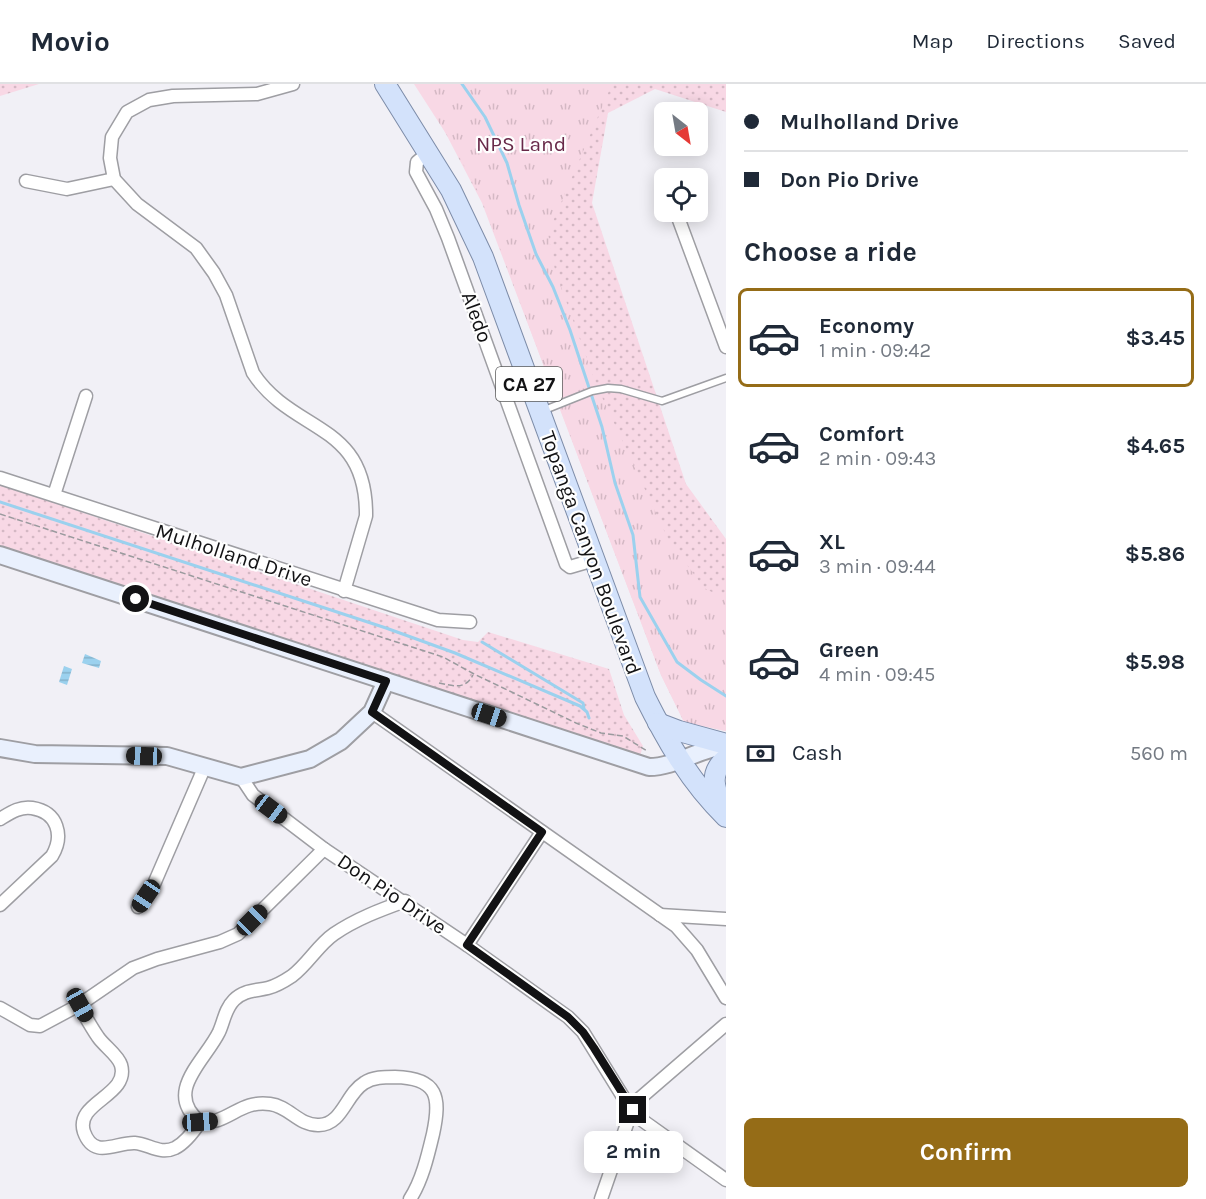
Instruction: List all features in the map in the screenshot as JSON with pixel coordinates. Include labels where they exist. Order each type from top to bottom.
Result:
[{"type":"main road","name":"Topanga Canyon Boulevard","points":[[385,84],[429,152],[461,209],[483,257],[635,673],[658,723],[679,760],[697,785],[726,817]]},
{"type":"main road","points":[[0,555],[649,767],[726,745]]},
{"type":"main road","points":[[0,748],[35,754],[167,756],[241,777],[310,759],[341,741],[372,712],[386,681]]},
{"type":"main road","points":[[658,723],[726,745]]},
{"type":"main road","points":[[726,759],[719,765],[714,780],[716,791],[726,812]]},
{"type":"street","points":[[293,84],[257,94],[173,96],[149,100],[128,112],[112,137],[110,158],[114,179],[137,204],[196,248],[214,273],[226,295],[253,373],[260,383],[271,395],[341,443],[352,456],[363,486],[366,516],[344,591]]},
{"type":"street","name":"Aledo","points":[[429,152],[417,162],[416,172],[436,209],[448,238],[566,564],[570,567],[594,560]]},
{"type":"street","points":[[26,181],[67,189],[114,179]]},
{"type":"street","points":[[680,222],[726,347]]},
{"type":"street","points":[[54,495],[86,396]]},
{"type":"street","name":"Mulholland Drive","points":[[0,478],[438,620],[470,622]]},
{"type":"street","points":[[372,712],[676,926],[697,950],[726,998]]},
{"type":"street","points":[[138,907],[154,884],[205,766]]},
{"type":"street","name":"Don Pio Drive","points":[[241,777],[253,795],[324,849],[405,902],[568,1017],[588,1040],[639,1118],[726,1180]]},
{"type":"street","points":[[0,819],[16,810],[32,808],[48,814],[59,834],[58,845],[52,856],[0,905]]},
{"type":"street","points":[[467,945],[542,832]]},
{"type":"street","points":[[0,1008],[30,1025],[40,1026],[80,1005],[133,968],[220,942],[238,934],[324,849]]},
{"type":"street","points":[[405,902],[368,915],[333,934],[292,976],[270,988],[243,993],[233,1001],[225,1013],[219,1032],[190,1075],[184,1097],[191,1115],[200,1122],[216,1121],[237,1109],[268,1104],[280,1107],[304,1123],[321,1125],[332,1121],[354,1090],[366,1081],[382,1077],[415,1078],[424,1082],[437,1100],[438,1113],[429,1154],[410,1199]]},
{"type":"street","points":[[660,915],[726,919]]},
{"type":"street","points":[[80,1005],[96,1034],[119,1061],[122,1068],[119,1084],[85,1114],[82,1125],[93,1144],[106,1149],[128,1143],[139,1143],[149,1148],[167,1151],[177,1148],[200,1122]]},
{"type":"street","points":[[600,1199],[638,1100],[726,1024]]},
{"type":"lane","points":[[539,412],[592,391],[608,388],[621,388],[662,401],[726,378]]},
{"type":"path","points":[[0,514],[444,657],[474,674],[601,733],[623,736],[652,755]]},
{"type":"path","points":[[421,693],[430,683],[464,686],[469,683],[474,674]]},
{"type":"green space","points":[[0,84],[39,84],[0,96]]},
{"type":"green space","name":"NPS Land","points":[[414,84],[612,84],[548,233],[555,270],[596,384],[668,539],[704,588],[726,599],[726,731],[684,722],[661,675],[481,197],[452,143]]},
{"type":"green space","name":"NPS Land","points":[[420,84],[726,84],[726,112],[708,106],[708,102],[695,102],[655,89],[608,113],[592,203],[686,484],[726,539],[726,731],[684,722],[661,675],[482,203]]},
{"type":"green space","points":[[0,485],[463,640],[478,642],[488,632],[609,669],[624,715],[643,746],[640,756],[0,548]]},
{"type":"water","points":[[85,654],[101,661],[99,668],[82,663]]},
{"type":"water","points":[[64,666],[72,669],[67,685],[59,682]]},
{"type":"waterway","points":[[462,84],[485,117],[507,163],[536,254],[553,287],[570,330],[602,427],[615,483],[633,535],[640,597],[677,662],[726,696]]},
{"type":"waterway","points":[[0,502],[386,628],[455,653],[580,706],[587,712],[589,718]]},
{"type":"waterway","points":[[482,642],[583,703],[584,709]]},
{"type":"route","points":[[136,599],[386,681],[372,712],[542,832],[467,945],[568,1017],[583,1032],[633,1110]]}]
